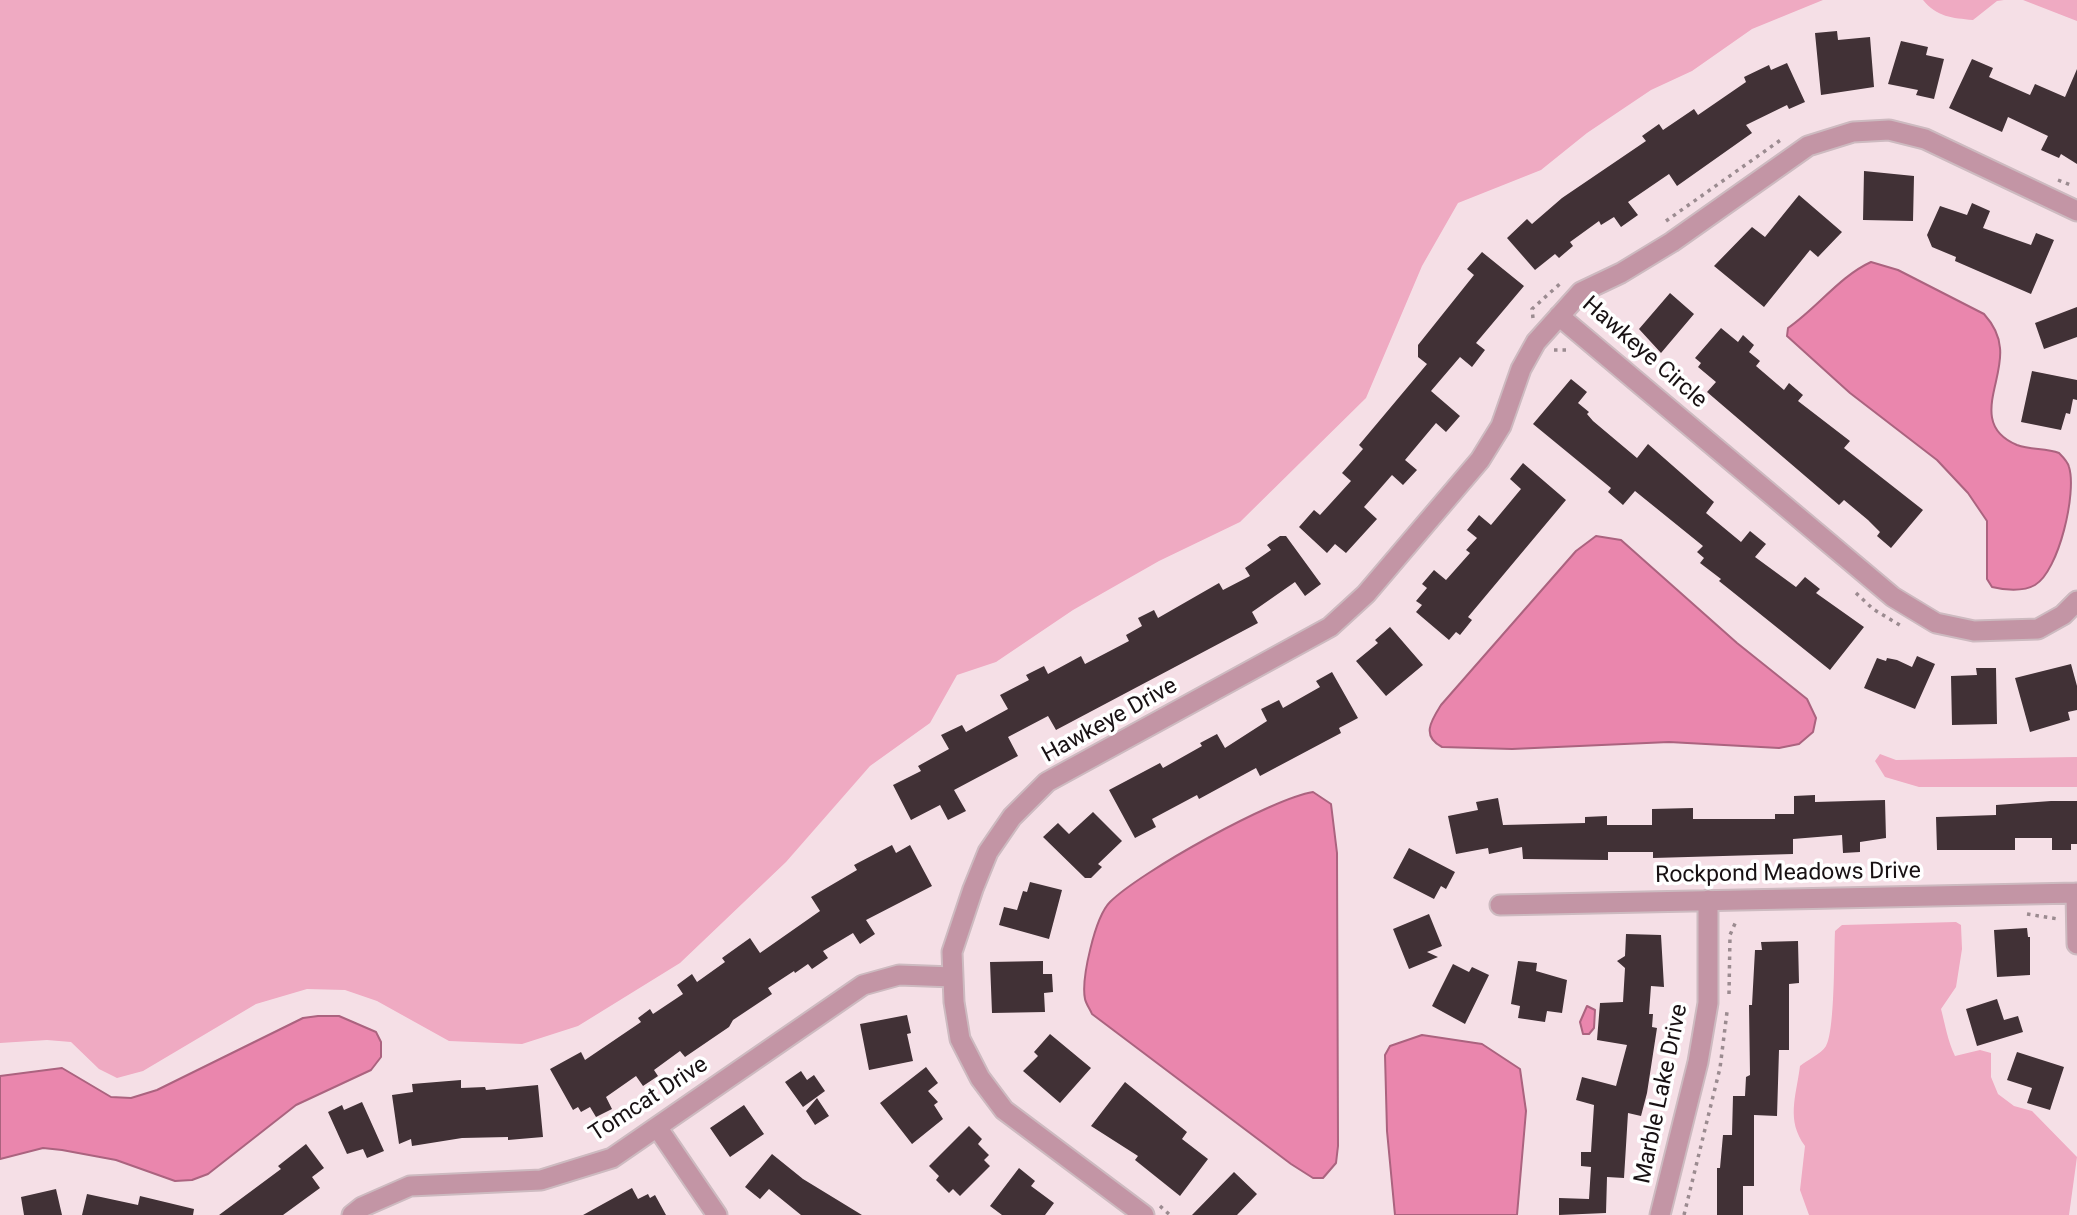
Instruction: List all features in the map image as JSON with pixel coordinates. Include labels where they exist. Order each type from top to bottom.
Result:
[{"type":"street","name":"Hawkeye Circle","points":[[2077,211],[1925,139],[1889,130],[1853,132],[1808,146],[1672,242],[1621,273],[1581,292],[1559,316],[1893,597],[1936,623],[1974,631],[2038,629],[2063,615],[2077,601]]},
{"type":"street","name":"Hawkeye Drive","points":[[1151,1210],[1004,1110],[980,1078],[960,1039],[952,952],[988,852],[1012,817],[1047,782],[1330,627],[1366,594],[1480,460],[1501,426],[1521,369],[1536,342],[1559,316]]},
{"type":"street","name":"Rockpond Meadows Drive","points":[[1500,905],[2076,893]]},
{"type":"street","points":[[2076,893],[2077,944]]},
{"type":"street","name":"Marble Lake Drive","points":[[1660,1215],[1698,1062],[1708,1003],[1708,900]]},
{"type":"street","name":"Tomcat Drive","points":[[352,1215],[362,1207],[410,1186],[541,1180],[578,1171],[612,1158],[863,985],[899,975],[953,977]]},
{"type":"street","points":[[657,1127],[717,1215]]},
{"type":"path","points":[[2013,914],[2053,919],[2077,918]]},
{"type":"path","points":[[1684,1215],[1720,1068],[1727,1014],[1732,925],[1745,917]]},
{"type":"path","points":[[1151,1210],[1170,1215]]},
{"type":"shaded area","points":[[0,0],[1823,0],[1752,29],[1692,71],[1651,90],[1587,133],[1541,170],[1458,203],[1422,266],[1366,398],[1240,522],[1159,561],[1073,610],[996,662],[957,675],[930,723],[870,766],[786,862],[680,963],[578,1026],[522,1044],[449,1041],[377,1001],[345,990],[307,989],[256,1004],[143,1071],[117,1078],[99,1069],[71,1042],[47,1040],[0,1043]]},
{"type":"shaded area","points":[[1923,0],[2004,0],[1997,1],[1973,20],[1939,13]]},
{"type":"shaded area","points":[[2023,0],[2077,0],[2077,21]]},
{"type":"shaded area","points":[[1871,262],[1898,270],[1984,314],[1995,330],[2000,348],[1992,401],[1995,426],[2003,436],[2017,445],[2059,453],[2068,463],[2071,479],[2064,530],[2052,564],[2035,585],[2019,590],[1992,587],[1987,579],[1987,521],[1968,493],[1937,460],[1850,393],[1787,336],[1788,328],[1849,275]]},
{"type":"shaded area","points":[[1596,536],[1621,540],[1737,643],[1807,699],[1816,718],[1813,732],[1799,744],[1779,748],[1669,742],[1512,749],[1442,747],[1436,743],[1430,728],[1441,705],[1576,551]]},
{"type":"shaded area","points":[[1880,754],[1896,760],[2077,757],[2077,787],[1919,787],[1885,777],[1875,761]]},
{"type":"shaded area","points":[[1313,792],[1331,804],[1337,853],[1338,1146],[1336,1163],[1323,1178],[1313,1178],[1291,1164],[1092,1014],[1084,990],[1094,934],[1110,902],[1149,873],[1208,838],[1294,797]]},
{"type":"shaded area","points":[[1956,922],[1961,925],[1962,949],[1956,987],[1941,1009],[1953,1051],[1955,1056],[1980,1050],[1991,1053],[1991,1077],[1998,1094],[2014,1106],[2032,1111],[2077,1157],[2069,1215],[1809,1215],[1800,1190],[1805,1146],[1796,1127],[1794,1108],[1800,1066],[1824,1049],[1829,1038],[1833,1009],[1835,931],[1842,925]]},
{"type":"shaded area","points":[[1587,1006],[1595,1010],[1594,1028],[1589,1034],[1583,1034],[1580,1022]]},
{"type":"shaded area","points":[[339,1016],[376,1032],[381,1042],[381,1057],[371,1070],[296,1105],[208,1174],[192,1180],[175,1181],[116,1160],[43,1148],[0,1159],[0,1076],[62,1068],[111,1097],[131,1098],[157,1090],[303,1018]]},
{"type":"shaded area","points":[[1422,1035],[1482,1044],[1520,1069],[1526,1111],[1517,1215],[1395,1215],[1387,1131],[1385,1055],[1390,1046]]},
{"type":"building","points":[[1837,31],[1838,40],[1870,37],[1874,87],[1821,95],[1815,33]]},
{"type":"building","points":[[1901,41],[1928,47],[1926,55],[1944,59],[1934,99],[1916,95],[1918,90],[1888,84]]},
{"type":"building","points":[[1972,59],[1993,68],[1989,77],[2030,95],[2035,84],[2065,97],[2077,69],[2077,164],[2061,154],[2059,158],[2041,150],[2048,136],[2008,117],[2002,132],[1949,108]]},
{"type":"building","points":[[1787,63],[1805,102],[1789,109],[1787,105],[1746,125],[1752,133],[1677,186],[1669,174],[1628,202],[1638,215],[1621,227],[1614,217],[1601,225],[1599,221],[1570,242],[1573,246],[1559,258],[1555,254],[1535,270],[1507,238],[1527,219],[1532,224],[1562,198],[1646,141],[1642,136],[1659,124],[1663,130],[1694,109],[1698,115],[1746,82],[1744,77],[1769,65],[1771,70]]},
{"type":"building","points":[[1864,171],[1914,176],[1913,221],[1863,220]]},
{"type":"building","points":[[1799,195],[1842,232],[1818,257],[1810,250],[1764,307],[1714,266],[1752,227],[1765,237]]},
{"type":"building","points":[[1972,203],[1990,211],[1983,228],[2031,245],[2036,233],[2054,240],[2031,294],[1955,261],[1956,257],[1932,247],[1927,235],[1940,206],[1967,215]]},
{"type":"building","points":[[1482,252],[1524,286],[1476,343],[1485,350],[1472,367],[1460,357],[1431,391],[1460,416],[1446,432],[1436,423],[1405,460],[1417,470],[1403,485],[1392,475],[1364,507],[1377,519],[1346,553],[1335,544],[1327,553],[1299,527],[1314,510],[1320,515],[1351,481],[1342,473],[1363,449],[1359,445],[1427,364],[1418,357],[1418,345],[1474,275],[1467,269]]},
{"type":"building","points":[[1670,293],[1694,314],[1661,353],[1639,329]]},
{"type":"building","points":[[2077,307],[2077,337],[2044,349],[2035,323]]},
{"type":"building","points":[[1721,328],[1738,342],[1743,335],[1754,345],[1749,352],[1760,361],[1756,366],[1784,390],[1789,383],[1803,395],[1798,401],[1850,441],[1844,448],[1923,510],[1891,548],[1877,536],[1880,532],[1868,520],[1844,500],[1839,505],[1707,392],[1716,382],[1698,367],[1701,363],[1695,358]]},
{"type":"building","points":[[2032,371],[2077,380],[2077,400],[2073,399],[2070,414],[2066,413],[2061,430],[2021,422]]},
{"type":"building","points":[[1571,379],[1587,392],[1578,403],[1589,412],[1587,414],[1593,421],[1637,458],[1648,444],[1714,502],[1706,513],[1741,542],[1750,531],[1766,544],[1755,557],[1796,587],[1805,577],[1820,589],[1816,593],[1864,627],[1830,670],[1700,563],[1704,558],[1697,552],[1703,546],[1635,491],[1623,505],[1608,492],[1611,488],[1533,424]]},
{"type":"building","points":[[1523,463],[1566,500],[1468,617],[1472,620],[1460,635],[1456,632],[1449,640],[1416,612],[1422,605],[1416,601],[1427,588],[1422,584],[1434,570],[1446,580],[1470,553],[1466,550],[1477,538],[1467,530],[1479,515],[1491,525],[1521,489],[1510,479]]},
{"type":"building","points":[[1280,536],[1286,536],[1321,584],[1305,596],[1295,582],[1252,612],[1258,623],[1056,730],[1048,716],[1008,737],[1018,756],[954,790],[966,811],[948,820],[940,805],[911,820],[893,785],[921,771],[918,766],[949,749],[941,735],[962,725],[966,732],[1008,709],[1000,695],[1029,680],[1026,675],[1044,666],[1048,674],[1081,656],[1085,664],[1129,641],[1126,635],[1142,626],[1138,618],[1154,610],[1158,618],[1219,583],[1223,590],[1250,576],[1245,568],[1271,550],[1267,545]]},
{"type":"building","points":[[1390,627],[1423,665],[1386,696],[1356,661],[1378,643],[1375,640]]},
{"type":"building","points":[[1917,656],[1935,664],[1915,709],[1864,688],[1877,658],[1897,660],[1912,667]]},
{"type":"building","points":[[2071,664],[2077,686],[2077,710],[2068,712],[2070,720],[2030,732],[2015,678]]},
{"type":"building","points":[[1976,668],[1996,668],[1997,724],[1952,725],[1951,676],[1977,675]]},
{"type":"building","points":[[1332,672],[1358,718],[1339,728],[1341,733],[1260,776],[1256,768],[1199,799],[1197,795],[1152,819],[1156,827],[1135,838],[1109,790],[1160,763],[1163,768],[1202,746],[1200,743],[1217,734],[1225,748],[1267,721],[1261,709],[1279,700],[1283,708],[1320,687],[1316,681]]},
{"type":"building","points":[[1815,795],[1815,802],[1885,800],[1886,838],[1860,842],[1860,852],[1843,853],[1842,835],[1793,839],[1793,854],[1653,858],[1653,852],[1608,852],[1608,860],[1523,859],[1522,847],[1489,854],[1488,848],[1456,854],[1448,816],[1478,810],[1476,802],[1498,798],[1503,825],[1585,823],[1585,817],[1607,816],[1607,825],[1652,825],[1652,809],[1693,808],[1693,819],[1775,819],[1775,814],[1794,814],[1794,796]]},
{"type":"building","points":[[2077,801],[2077,844],[2071,844],[2071,850],[2052,850],[2052,838],[2015,838],[2015,850],[1937,850],[1936,817],[1996,815],[1996,805]]},
{"type":"building","points":[[1093,812],[1122,841],[1098,864],[1102,867],[1091,878],[1085,878],[1043,837],[1058,823],[1069,834]]},
{"type":"building","points":[[892,845],[896,853],[910,845],[932,886],[866,920],[875,934],[860,944],[853,933],[823,951],[828,958],[812,969],[808,964],[795,973],[794,971],[768,988],[772,994],[733,1020],[729,1027],[685,1057],[680,1051],[654,1070],[658,1076],[643,1086],[636,1076],[606,1097],[612,1109],[596,1117],[590,1107],[581,1112],[578,1107],[573,1110],[550,1069],[581,1052],[585,1060],[641,1022],[638,1018],[650,1009],[653,1014],[683,994],[677,985],[692,974],[697,982],[725,962],[722,958],[750,938],[760,953],[820,911],[811,897],[857,870],[854,865]]},
{"type":"building","points":[[1409,848],[1455,872],[1446,889],[1441,886],[1434,899],[1393,878]]},
{"type":"building","points":[[1030,882],[1062,890],[1049,939],[999,925],[1004,907],[1017,910],[1023,891],[1027,892]]},
{"type":"building","points":[[1429,914],[1442,946],[1427,952],[1438,957],[1409,969],[1393,929]]},
{"type":"building","points":[[2027,928],[2030,937],[2030,975],[1997,977],[1994,930]]},
{"type":"building","points":[[1626,934],[1661,935],[1664,987],[1651,986],[1649,1014],[1653,1014],[1652,1027],[1657,1028],[1647,1093],[1641,1116],[1628,1113],[1624,1178],[1607,1177],[1606,1213],[1559,1215],[1559,1198],[1589,1199],[1591,1167],[1581,1166],[1581,1152],[1591,1152],[1594,1105],[1576,1100],[1582,1077],[1616,1086],[1627,1045],[1597,1040],[1600,1003],[1623,1002],[1625,968],[1617,961],[1625,956]]},
{"type":"building","points":[[1798,941],[1799,983],[1789,984],[1789,1050],[1779,1050],[1777,1116],[1754,1115],[1754,1186],[1743,1186],[1743,1215],[1717,1215],[1717,1168],[1720,1168],[1723,1135],[1732,1135],[1733,1096],[1745,1096],[1746,1077],[1750,1075],[1749,1005],[1752,1005],[1755,950],[1762,950],[1761,942]]},
{"type":"building","points":[[1043,961],[1043,974],[1052,974],[1053,992],[1044,993],[1045,1012],[992,1013],[990,962]]},
{"type":"building","points":[[1518,961],[1537,963],[1536,971],[1567,980],[1562,1013],[1547,1011],[1545,1022],[1518,1018],[1520,1006],[1511,1004]]},
{"type":"building","points":[[1453,964],[1469,972],[1472,967],[1489,975],[1465,1024],[1432,1006]]},
{"type":"building","points":[[1997,999],[2004,1020],[2018,1016],[2023,1032],[1977,1046],[1966,1009]]},
{"type":"building","points":[[907,1015],[911,1033],[907,1034],[913,1061],[869,1070],[860,1024]]},
{"type":"building","points":[[1050,1034],[1091,1068],[1060,1103],[1023,1071],[1038,1056],[1034,1052]]},
{"type":"building","points":[[2017,1052],[2064,1067],[2050,1110],[2027,1103],[2032,1088],[2007,1080]]},
{"type":"building","points":[[926,1067],[938,1083],[928,1091],[938,1102],[934,1105],[943,1119],[912,1144],[880,1103]]},
{"type":"building","points":[[801,1071],[807,1080],[814,1075],[825,1091],[803,1107],[785,1082]]},
{"type":"building","points":[[461,1080],[461,1088],[485,1087],[486,1090],[538,1085],[543,1137],[508,1140],[508,1137],[462,1138],[412,1146],[411,1139],[399,1144],[392,1095],[413,1092],[412,1084]]},
{"type":"building","points":[[1125,1082],[1187,1132],[1182,1139],[1208,1159],[1180,1196],[1135,1160],[1138,1156],[1091,1126]]},
{"type":"building","points":[[817,1098],[829,1116],[815,1125],[806,1111]]},
{"type":"building","points":[[362,1102],[384,1151],[367,1158],[363,1149],[347,1154],[328,1112],[342,1105],[344,1110]]},
{"type":"building","points":[[744,1105],[764,1134],[730,1157],[710,1128]]},
{"type":"building","points":[[969,1126],[982,1139],[978,1144],[989,1155],[984,1160],[990,1166],[960,1196],[953,1189],[949,1193],[936,1180],[939,1176],[929,1166]]},
{"type":"building","points":[[306,1144],[324,1168],[312,1177],[320,1188],[283,1215],[219,1215],[281,1169],[278,1166]]},
{"type":"building","points":[[772,1154],[803,1179],[862,1215],[801,1215],[769,1189],[760,1199],[745,1187]]},
{"type":"building","points":[[1019,1168],[1035,1181],[1031,1186],[1054,1203],[1045,1215],[1002,1215],[990,1206]]},
{"type":"building","points":[[1234,1172],[1257,1194],[1237,1215],[1192,1215]]},
{"type":"building","points":[[632,1188],[638,1199],[648,1194],[650,1198],[655,1195],[666,1215],[583,1215]]},
{"type":"building","points":[[56,1189],[62,1215],[24,1215],[21,1197]]},
{"type":"building","points":[[87,1194],[138,1205],[140,1196],[194,1209],[193,1215],[82,1215]]}]
